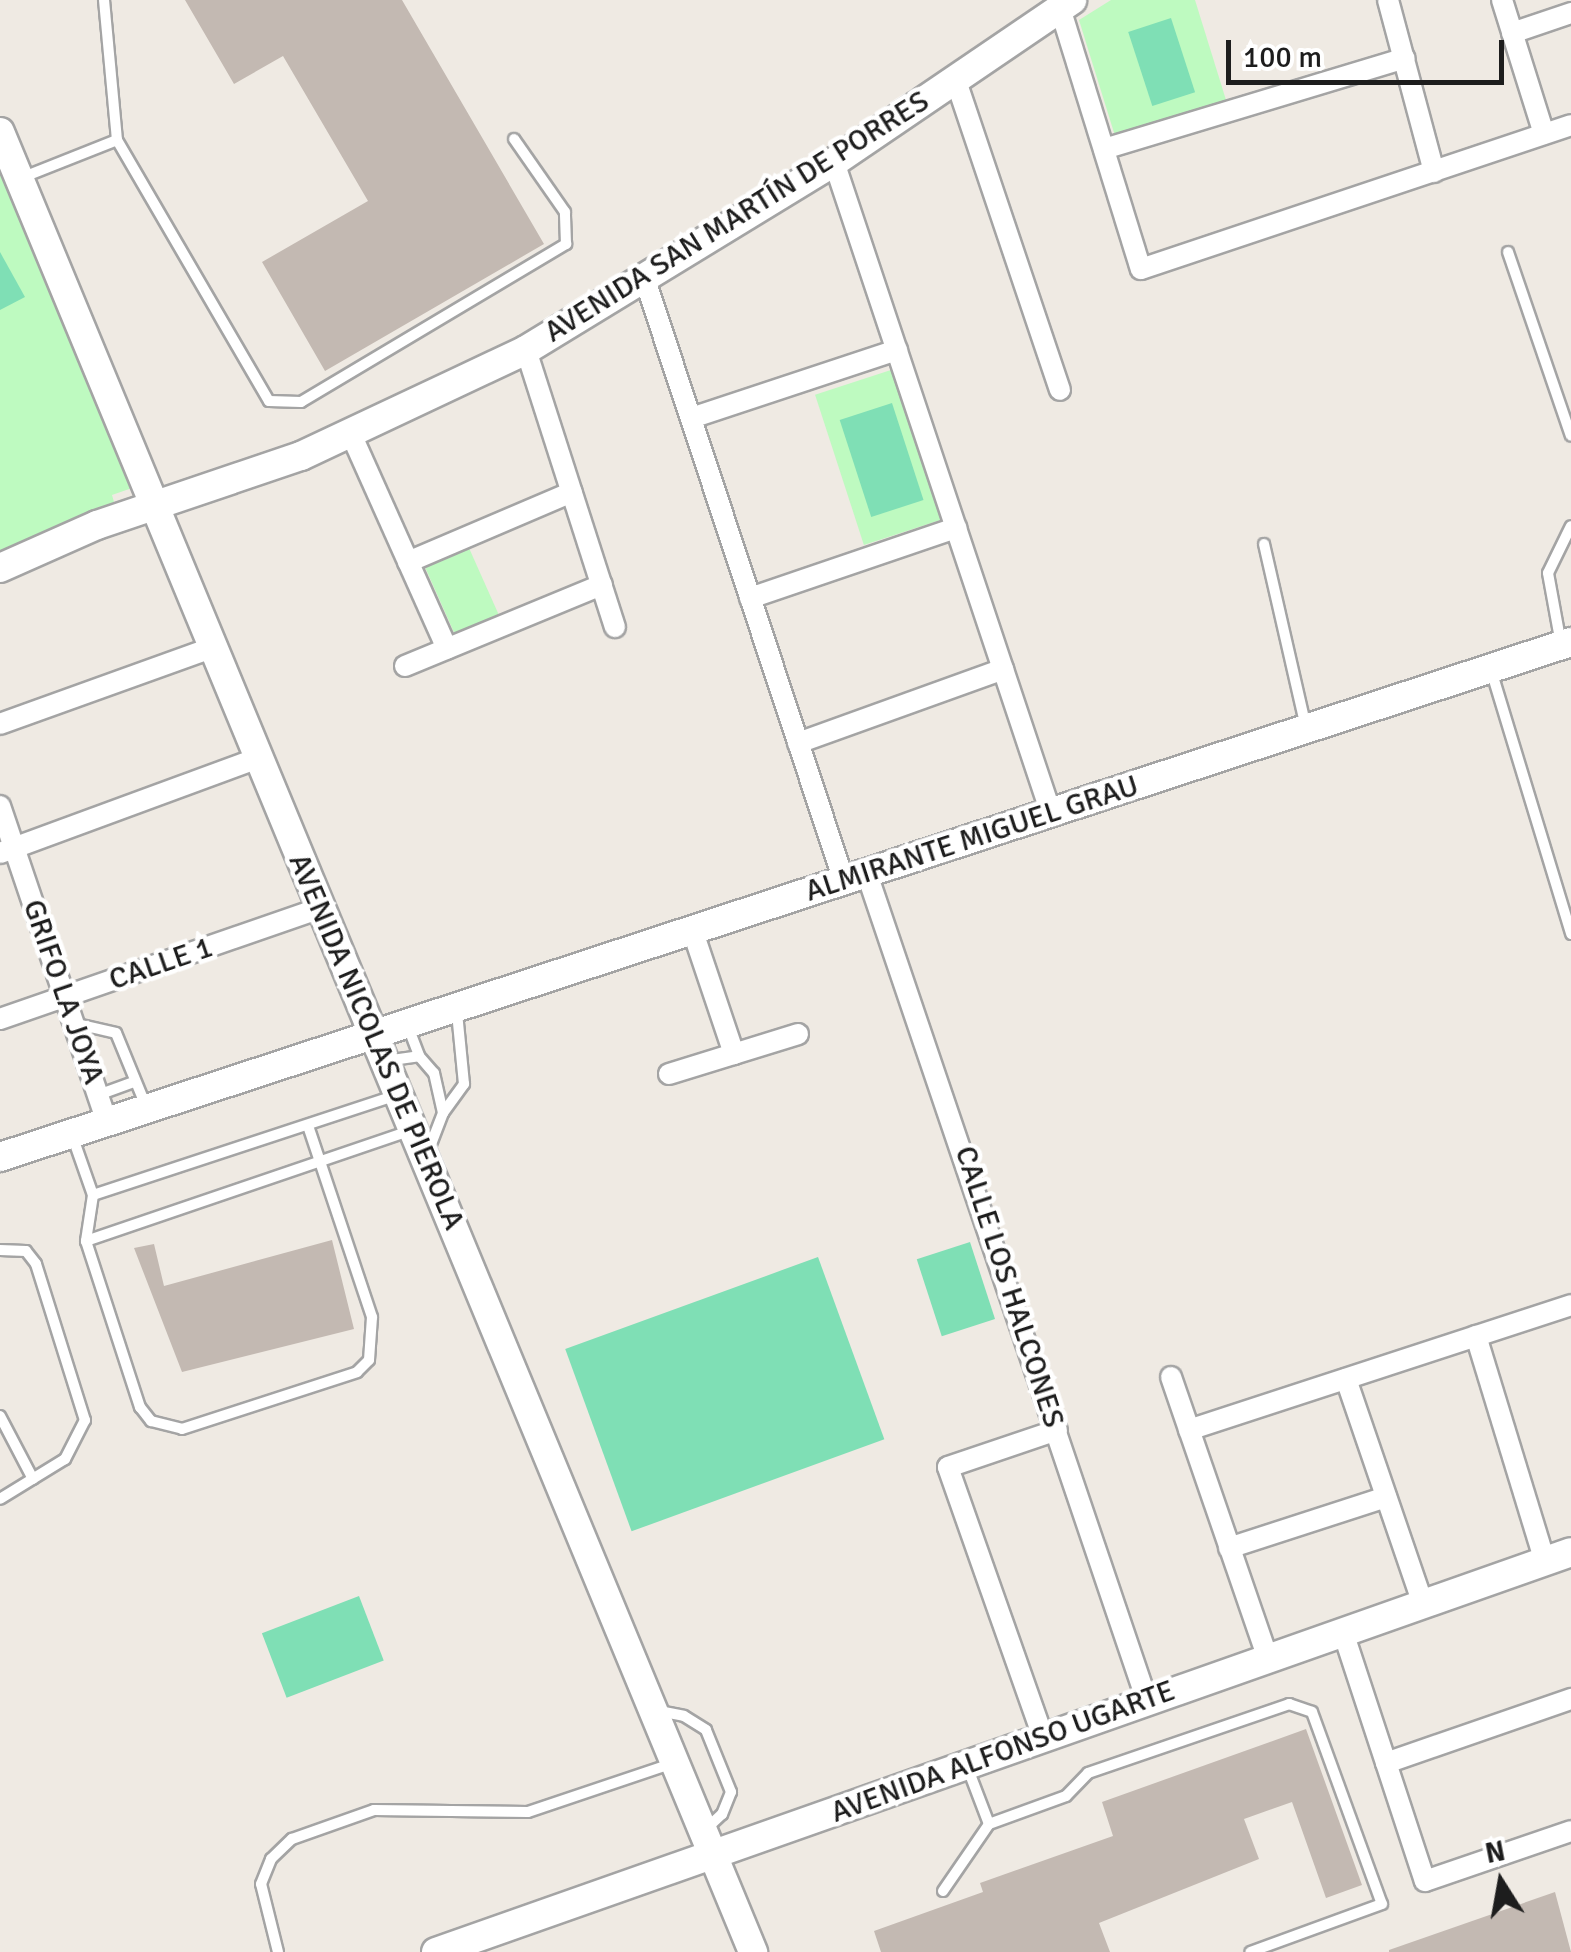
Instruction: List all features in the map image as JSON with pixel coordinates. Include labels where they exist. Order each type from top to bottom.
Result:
[{"type":"street","points":[[1388,0],[1434,172]]},
{"type":"street","points":[[1502,0],[1544,134]]},
{"type":"street","points":[[1066,4],[1141,269],[1571,125]]},
{"type":"street","name":"AVENIDA SAN MARTÍN DE PORRES","points":[[0,568],[152,505],[350,434],[526,350],[646,283],[834,162],[1066,4]]},
{"type":"street","points":[[1512,33],[1571,13]]},
{"type":"street","points":[[1104,149],[1405,58]]},
{"type":"street","points":[[955,78],[1060,390]]},
{"type":"street","name":"AVENIDA NICOLAS DE PIEROLA","points":[[0,132],[753,1952]]},
{"type":"street","points":[[834,162],[1050,813]]},
{"type":"street","name":"CALLE LOS HALCONES","points":[[646,283],[798,743],[855,877],[1057,1430],[1147,1701]]},
{"type":"street","points":[[526,350],[616,626]]},
{"type":"street","points":[[690,418],[896,350]]},
{"type":"street","points":[[350,434],[447,649]]},
{"type":"street","points":[[408,562],[572,492]]},
{"type":"street","points":[[750,598],[956,528]]},
{"type":"street","points":[[406,666],[602,584]]},
{"type":"street","name":"ALMIRANTE MIGUEL GRAU","points":[[0,1156],[71,1132],[102,1108],[140,1094],[372,1031],[1566,644]]},
{"type":"street","points":[[0,724],[211,648]]},
{"type":"street","points":[[798,743],[1002,669]]},
{"type":"street","points":[[7,851],[258,758]]},
{"type":"street","name":"GRIFO LA JOYA","points":[[0,806],[7,851],[65,998],[102,1108]]},
{"type":"street","name":"CALLE 1","points":[[0,1019],[320,908]]},
{"type":"street","points":[[692,929],[734,1054]]},
{"type":"street","points":[[669,1074],[798,1034]]},
{"type":"street","points":[[1189,1430],[1571,1305]]},
{"type":"street","points":[[1476,1336],[1558,1557]]},
{"type":"street","points":[[1171,1377],[1268,1659]]},
{"type":"street","points":[[1346,1379],[1423,1604]]},
{"type":"street","points":[[1043,1737],[948,1467],[1057,1430]]},
{"type":"street","points":[[1230,1548],[1386,1497]]},
{"type":"street","name":"AVENIDA ALFONSO UGARTE","points":[[436,1952],[708,1844],[966,1765],[1558,1557]]},
{"type":"street","points":[[1344,1632],[1426,1882],[1571,1832]]},
{"type":"street","points":[[1386,1763],[1571,1699]]},
{"type":"lane","points":[[104,0],[117,140],[256,385],[269,401],[284,404],[317,393],[552,258],[566,244],[565,212],[514,139]]},
{"type":"lane","points":[[19,179],[117,140]]},
{"type":"lane","points":[[1508,252],[1571,436]]},
{"type":"lane","points":[[1566,644],[1548,573],[1571,526]]},
{"type":"lane","points":[[1264,544],[1307,729]]},
{"type":"lane","points":[[1491,669],[1571,934]]},
{"type":"lane","points":[[424,1159],[443,1113],[464,1084],[456,1004]]},
{"type":"lane","points":[[405,1020],[419,1056],[434,1073],[443,1113]]},
{"type":"lane","points":[[74,1023],[116,1033],[140,1094]]},
{"type":"lane","points":[[384,1062],[419,1056]]},
{"type":"lane","points":[[93,1195],[398,1094]]},
{"type":"lane","points":[[71,1132],[93,1195],[86,1240],[140,1407],[164,1427],[196,1427],[357,1372],[368,1360],[372,1317],[308,1126]]},
{"type":"lane","points":[[86,1240],[413,1130]]},
{"type":"lane","points":[[0,1250],[26,1251],[36,1264],[85,1420],[65,1459],[0,1500]]},
{"type":"lane","points":[[0,1416],[33,1479]]},
{"type":"lane","points":[[943,1891],[989,1824],[1066,1796],[1088,1773],[1289,1704],[1312,1712],[1382,1904],[1250,1952]]},
{"type":"lane","points":[[653,1710],[698,1723],[731,1792],[708,1844]]},
{"type":"lane","points":[[278,1952],[261,1884],[270,1858],[292,1839],[374,1810],[528,1812],[675,1763]]},
{"type":"lane","points":[[966,1765],[989,1824]]},
{"type":"green space","points":[[1111,0],[1195,0],[1226,100],[1116,139],[1079,20]]},
{"type":"green space","points":[[1171,18],[1195,92],[1152,106],[1128,32]]},
{"type":"green space","points":[[0,159],[135,493],[132,488],[112,495],[114,502],[0,551]]},
{"type":"green space","points":[[0,252],[25,297],[0,310]]},
{"type":"green space","points":[[894,369],[943,519],[864,545],[815,395]]},
{"type":"green space","points":[[892,403],[924,500],[871,517],[840,420]]},
{"type":"green space","points":[[469,548],[499,616],[455,635],[425,568]]},
{"type":"green space","points":[[970,1242],[995,1319],[942,1336],[917,1259]]},
{"type":"green space","points":[[818,1257],[884,1439],[632,1531],[565,1349]]},
{"type":"green space","points":[[359,1596],[384,1660],[287,1698],[262,1633]]},
{"type":"building","points":[[185,0],[402,0],[544,244],[325,371],[262,262],[368,201],[283,56],[234,84]]},
{"type":"building","points":[[332,1240],[354,1329],[182,1372],[134,1248],[154,1244],[164,1286]]},
{"type":"building","points":[[1306,1729],[1362,1885],[1326,1898],[1292,1802],[1244,1819],[1259,1859],[1099,1923],[1110,1952],[881,1952],[874,1931],[983,1892],[980,1883],[1113,1836],[1102,1802]]},
{"type":"building","points":[[1555,1892],[1571,1952],[1389,1952],[1389,1950]]}]
